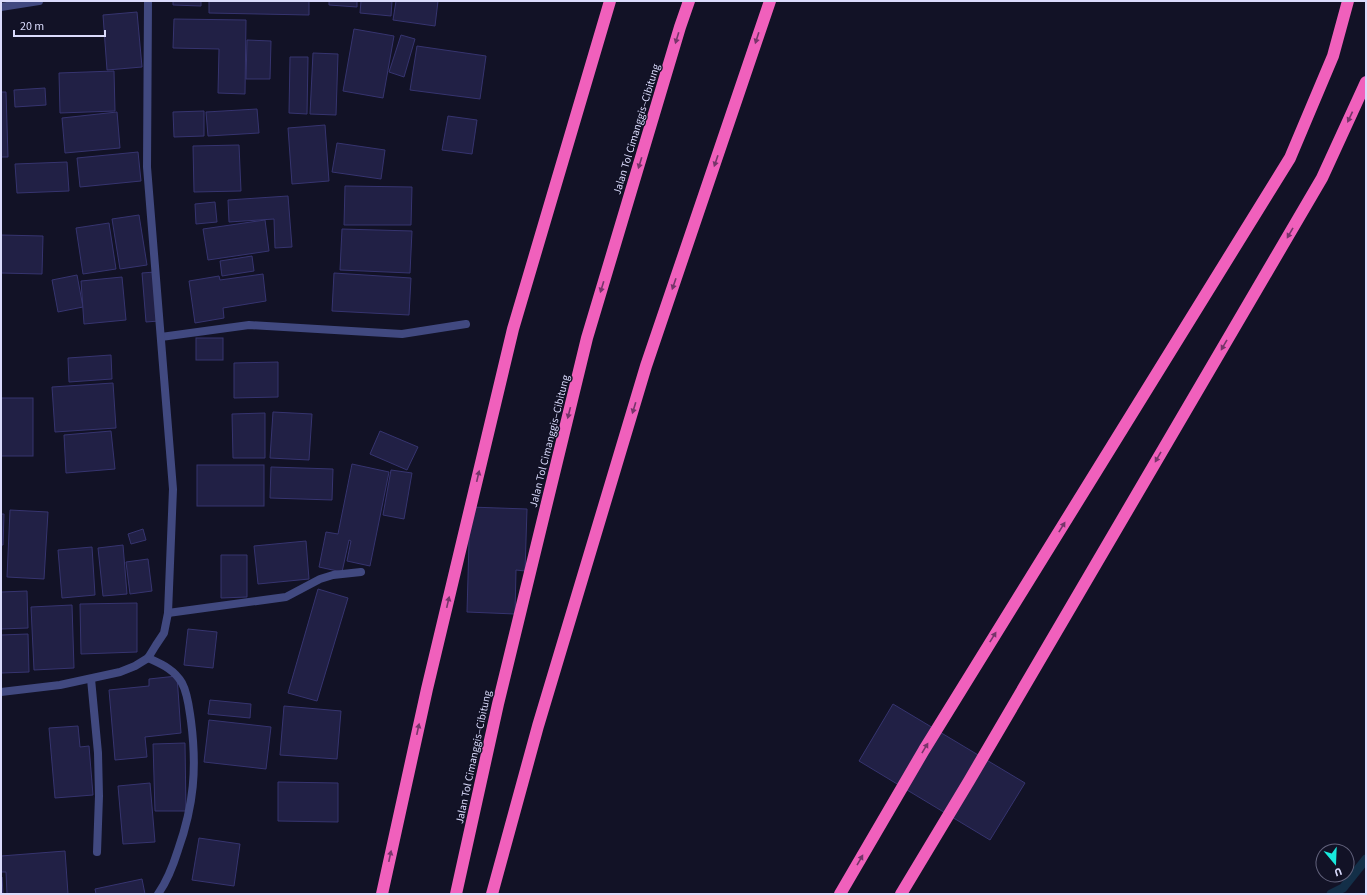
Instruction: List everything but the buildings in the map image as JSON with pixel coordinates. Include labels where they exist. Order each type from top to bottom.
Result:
[{"type":"highway","points":[[382,894],[427,689],[513,330],[610,1]]},
{"type":"highway","name":"Jalan Tol Cimanggis–Cibitung","points":[[456,894],[498,704],[587,338],[689,1]]},
{"type":"highway","points":[[492,894],[538,726],[646,366],[770,1]]},
{"type":"highway","points":[[840,894],[924,750],[1290,158],[1333,56],[1348,1]]},
{"type":"highway","points":[[901,894],[973,775],[1322,178],[1366,82]]},
{"type":"street","points":[[1,7],[39,1]]},
{"type":"street","points":[[1,692],[60,685],[120,672],[135,666],[148,658],[164,633],[168,613],[173,489],[147,167],[148,1]]},
{"type":"street","points":[[161,337],[249,325],[402,334],[466,324]]},
{"type":"street","points":[[168,613],[286,597],[320,579],[333,575],[361,572]]},
{"type":"street","points":[[148,658],[172,670],[181,682],[187,697],[193,740],[194,779],[186,827],[167,880],[158,894]]},
{"type":"street","points":[[91,679],[98,753],[99,796],[97,852]]},
{"type":"waterway","points":[[1331,894],[1343,888],[1366,859]]}]
